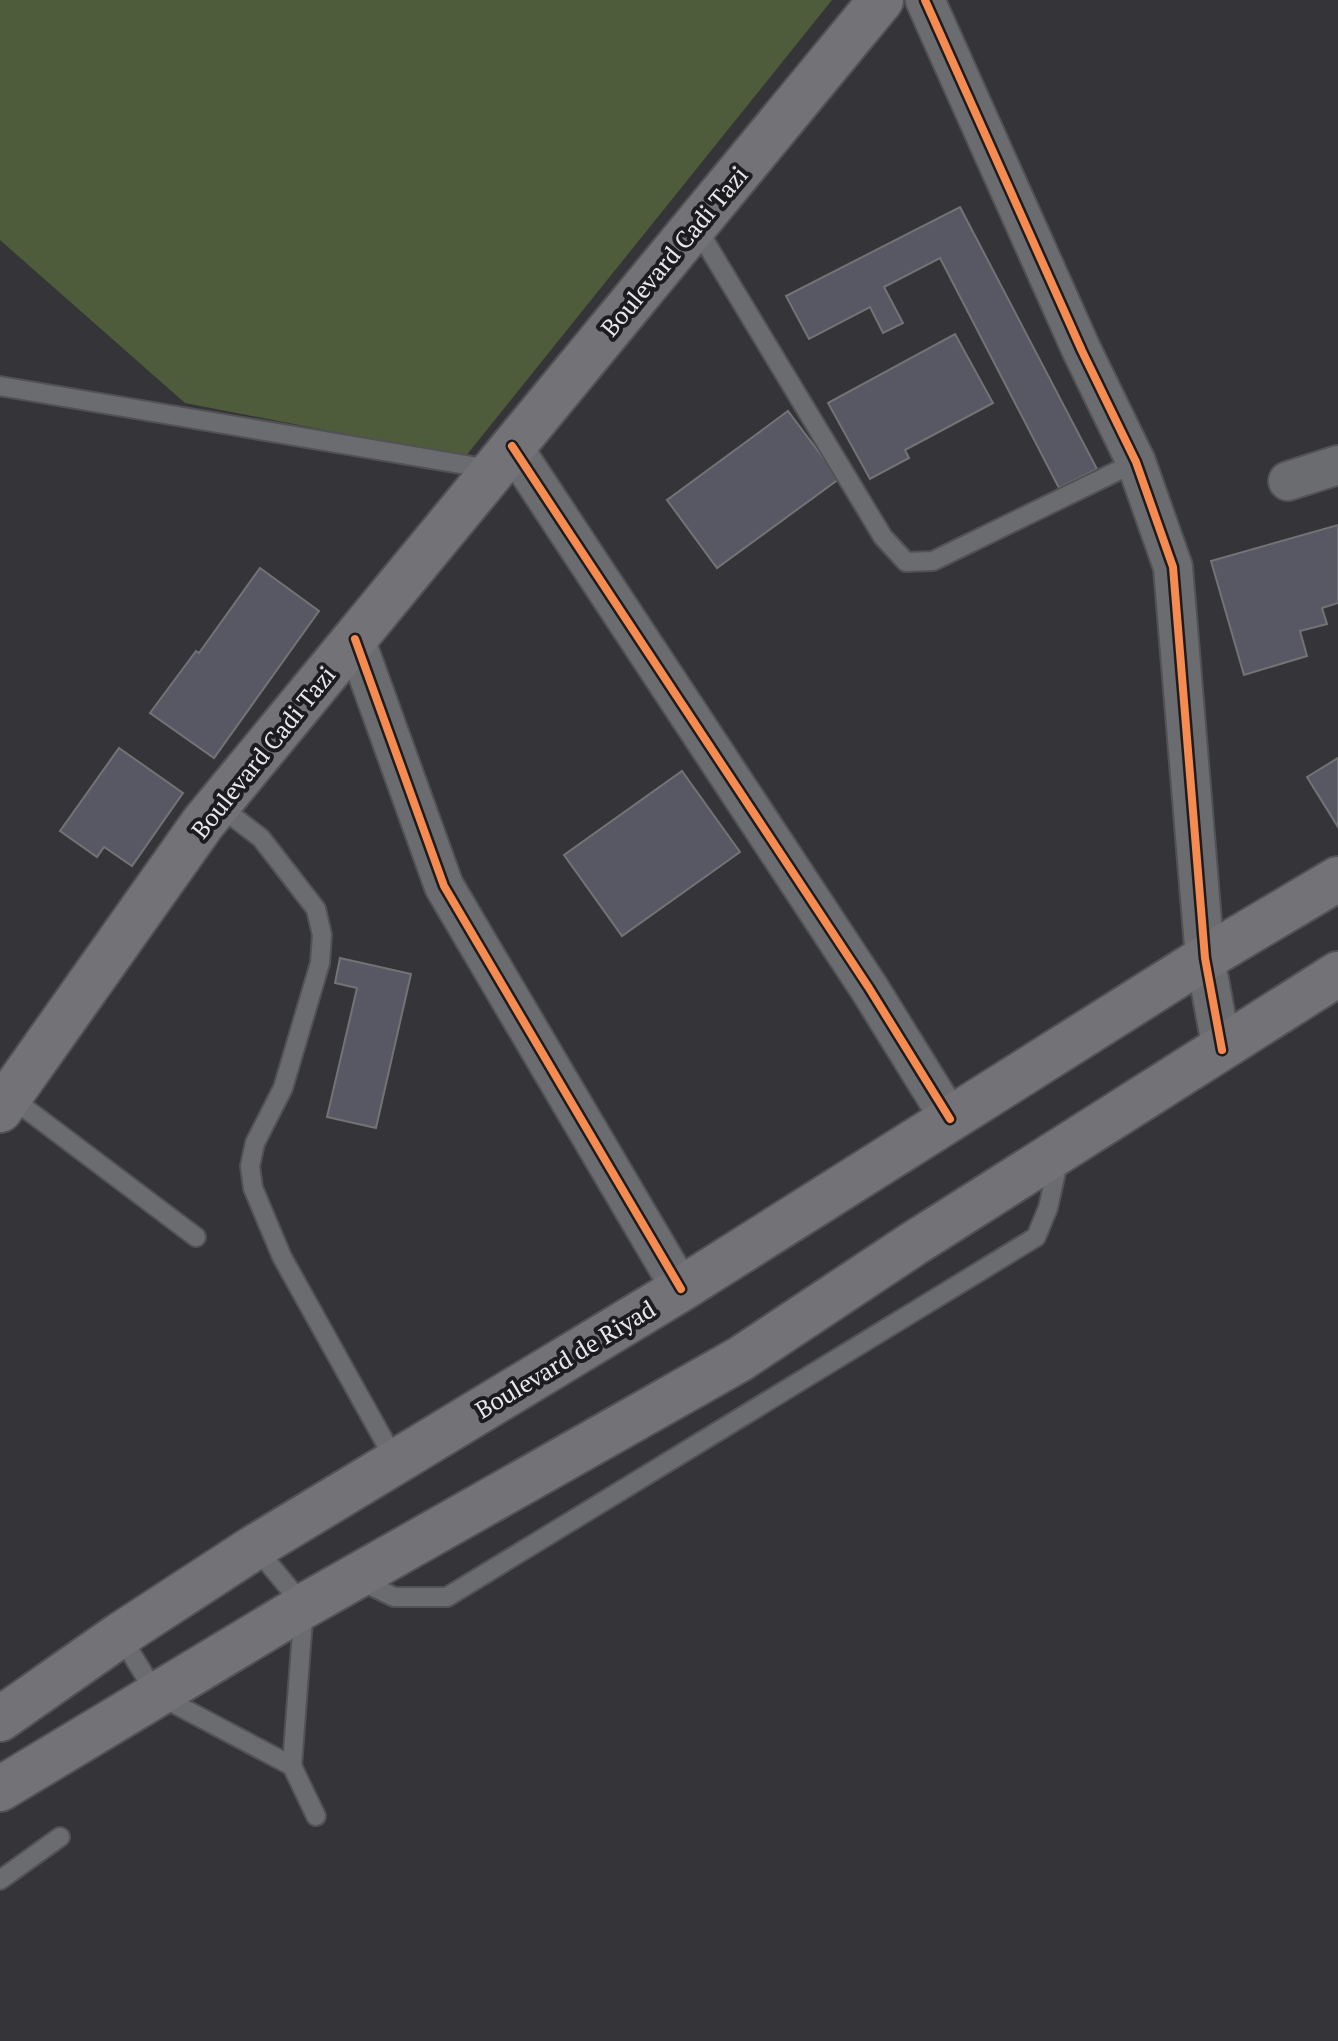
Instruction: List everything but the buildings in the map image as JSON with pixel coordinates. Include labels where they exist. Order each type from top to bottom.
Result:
[{"type":"main road","name":"Boulevard Cadi Tazi","points":[[4,1103],[218,805],[881,0]]},
{"type":"main road","name":"Boulevard de Riyad","points":[[0,1719],[120,1635],[255,1547],[681,1289],[1205,958],[1338,879]]},
{"type":"main road","points":[[0,1789],[304,1606],[740,1359],[913,1244],[1338,974]]},
{"type":"street","points":[[925,0],[1082,351],[1136,462],[1173,567],[1205,958],[1222,1050]]},
{"type":"street","points":[[503,458],[869,988],[950,1119]]},
{"type":"street","points":[[1288,481],[1338,465]]},
{"type":"street","points":[[355,639],[444,886],[681,1289]]},
{"type":"lane","points":[[695,225],[883,537],[906,562],[933,561],[1136,462]]},
{"type":"lane","points":[[0,386],[503,458]]},
{"type":"lane","points":[[218,805],[261,838],[316,909],[322,935],[320,963],[283,1088],[255,1143],[250,1166],[253,1188],[282,1257],[396,1462]]},
{"type":"lane","points":[[4,1103],[196,1237]]},
{"type":"lane","points":[[354,1577],[394,1597],[447,1597],[1036,1237],[1048,1208],[1061,1151]]},
{"type":"lane","points":[[255,1547],[304,1606],[292,1766],[316,1816]]},
{"type":"lane","points":[[120,1635],[156,1694],[292,1766]]},
{"type":"lane","points":[[0,1880],[60,1837]]},
{"type":"green space","points":[[0,0],[832,0],[465,457],[185,403],[0,240]]},
{"type":"cycle path","points":[[925,0],[1082,351],[1136,462],[1173,567],[1205,958],[1222,1050]]},
{"type":"cycle path","points":[[512,446],[869,988],[950,1119]]},
{"type":"cycle path","points":[[355,639],[444,886],[681,1289]]}]
